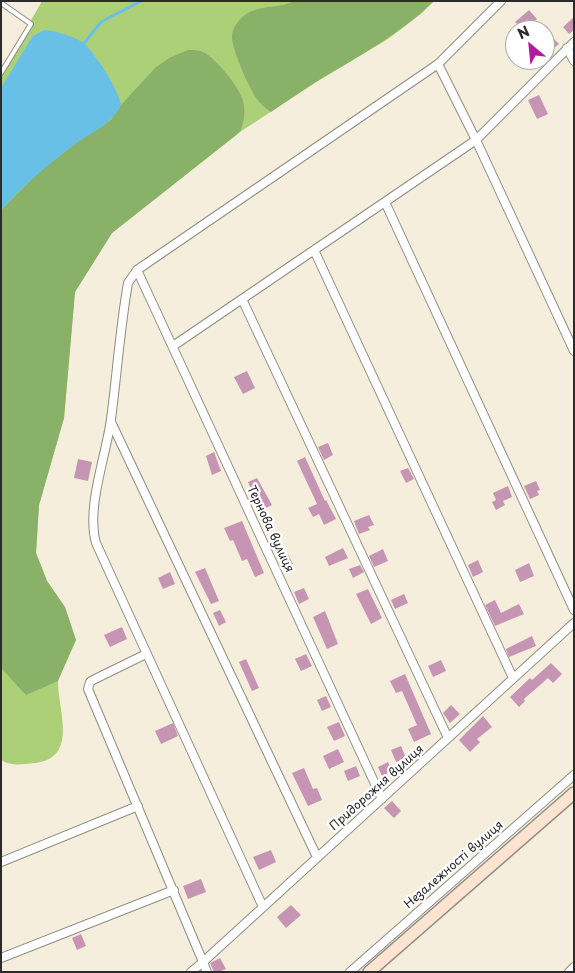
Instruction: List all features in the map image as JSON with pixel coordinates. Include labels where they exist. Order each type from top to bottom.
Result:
[{"type":"main road","points":[[369,972],[574,793]]},
{"type":"street","points":[[263,906],[146,654],[96,544],[93,533],[92,514],[111,422],[128,283],[137,270],[438,64],[501,1]]},
{"type":"street","points":[[173,346],[476,140],[574,42]]},
{"type":"street","points":[[568,48],[574,61]]},
{"type":"street","points":[[438,64],[476,140],[574,350]]},
{"type":"street","points":[[385,202],[574,610]]},
{"type":"street","points":[[314,250],[514,678]]},
{"type":"street","name":"Тернова вулиця","points":[[137,270],[382,799]]},
{"type":"street","points":[[242,299],[448,738]]},
{"type":"street","points":[[111,422],[317,857]]},
{"type":"street","name":"Придорожня вулиця","points":[[191,972],[574,623]]},
{"type":"street","points":[[146,654],[93,680],[88,689],[207,972]]},
{"type":"street","name":"Незалежності вулиця","points":[[350,972],[574,774]]},
{"type":"street","points":[[1,862],[138,806]]},
{"type":"street","points":[[1,958],[174,890]]},
{"type":"street","points":[[569,972],[574,967]]},
{"type":"lane","points":[[1,3],[31,24],[1,73]]},
{"type":"green space","points":[[42,1],[434,1],[421,14],[388,39],[318,81],[240,132],[112,233],[75,292],[64,418],[39,505],[36,553],[47,581],[65,607],[76,640],[58,682],[63,731],[62,743],[57,752],[49,759],[35,763],[9,764],[1,760],[1,73]]},
{"type":"green space","points":[[294,1],[434,1],[393,34],[271,112],[258,101],[250,87],[235,51],[232,33],[238,21],[248,13],[257,9],[284,5]]},
{"type":"green space","points":[[188,50],[200,51],[208,55],[232,81],[243,101],[243,124],[240,132],[112,233],[75,292],[64,418],[39,505],[36,553],[47,581],[65,607],[76,640],[58,681],[26,695],[1,668],[1,210],[39,172],[76,143],[111,120],[121,105],[155,68],[169,58]]},
{"type":"water","points":[[44,30],[66,35],[85,44],[106,73],[116,90],[121,105],[106,124],[53,161],[1,210],[1,88],[33,36]]},
{"type":"building","points":[[529,10],[537,19],[536,20],[517,20]]},
{"type":"building","points":[[574,17],[574,30],[569,34],[563,27]]},
{"type":"building","points":[[539,95],[548,114],[537,119],[528,100]]},
{"type":"building","points":[[247,371],[255,388],[243,394],[234,377]]},
{"type":"building","points":[[328,443],[333,455],[324,460],[318,447]]},
{"type":"building","points":[[214,452],[221,471],[212,475],[206,456]]},
{"type":"building","points":[[305,457],[325,501],[336,519],[324,525],[319,514],[313,517],[308,508],[317,504],[297,461]]},
{"type":"building","points":[[78,459],[92,462],[88,481],[74,478]]},
{"type":"building","points":[[408,468],[414,479],[406,483],[400,471]]},
{"type":"building","points":[[257,478],[272,505],[260,511],[248,482]]},
{"type":"building","points":[[536,481],[540,490],[537,491],[539,495],[530,499],[524,486]]},
{"type":"building","points":[[508,486],[512,497],[503,501],[505,505],[496,510],[492,502],[496,500],[493,493]]},
{"type":"building","points":[[369,515],[374,525],[368,527],[370,530],[359,534],[354,521]]},
{"type":"building","points":[[242,521],[264,573],[255,577],[247,559],[242,561],[233,540],[230,541],[224,528]]},
{"type":"building","points":[[343,548],[348,558],[329,566],[325,557]]},
{"type":"building","points":[[383,549],[388,561],[374,567],[369,556]]},
{"type":"building","points":[[288,554],[293,564],[282,568],[278,558]]},
{"type":"building","points":[[478,560],[483,572],[473,577],[468,565]]},
{"type":"building","points":[[529,563],[534,576],[520,582],[515,570]]},
{"type":"building","points":[[360,565],[364,572],[353,578],[349,569]]},
{"type":"building","points":[[205,568],[219,601],[211,604],[195,572]]},
{"type":"building","points":[[170,572],[175,584],[163,589],[158,578]]},
{"type":"building","points":[[304,588],[309,599],[299,604],[294,592]]},
{"type":"building","points":[[368,589],[382,618],[371,624],[356,594]]},
{"type":"building","points":[[404,594],[408,603],[395,609],[391,600]]},
{"type":"building","points":[[495,600],[501,613],[519,604],[524,614],[495,626],[485,605]]},
{"type":"building","points":[[220,610],[226,622],[219,626],[213,613]]},
{"type":"building","points":[[325,611],[338,644],[327,649],[313,617]]},
{"type":"building","points":[[122,627],[127,639],[110,647],[104,635]]},
{"type":"building","points":[[532,636],[536,646],[509,657],[506,649]]},
{"type":"building","points":[[306,654],[312,666],[301,671],[295,659]]},
{"type":"building","points":[[246,659],[259,688],[252,691],[239,662]]},
{"type":"building","points":[[441,660],[446,671],[433,677],[428,666]]},
{"type":"building","points":[[551,663],[562,674],[553,683],[548,678],[524,699],[525,701],[519,707],[510,697],[530,678],[532,680]]},
{"type":"building","points":[[405,674],[431,734],[414,742],[408,729],[417,725],[402,691],[396,693],[390,681]]},
{"type":"building","points":[[326,696],[331,707],[322,711],[317,700]]},
{"type":"building","points":[[451,705],[460,714],[450,723],[443,713]]},
{"type":"building","points":[[483,716],[492,727],[477,739],[480,742],[470,752],[459,740]]},
{"type":"building","points":[[339,722],[345,736],[334,741],[327,727]]},
{"type":"building","points":[[173,723],[178,736],[161,744],[155,731]]},
{"type":"building","points":[[401,746],[406,758],[396,762],[391,750]]},
{"type":"building","points":[[338,749],[344,762],[329,769],[323,756]]},
{"type":"building","points":[[388,762],[392,771],[382,776],[378,767]]},
{"type":"building","points":[[356,766],[360,776],[348,781],[344,771]]},
{"type":"building","points":[[304,768],[313,789],[317,788],[322,800],[308,806],[292,773]]},
{"type":"building","points":[[392,801],[401,811],[394,818],[384,808]]},
{"type":"building","points":[[271,850],[276,862],[259,870],[253,857]]},
{"type":"building","points":[[201,879],[206,892],[188,899],[183,886]]},
{"type":"building","points":[[291,905],[301,915],[286,928],[277,917]]},
{"type":"building","points":[[81,934],[86,946],[77,950],[72,938]]},
{"type":"building","points":[[220,958],[226,969],[214,972],[210,963]]},
{"type":"waterway","points":[[82,46],[101,22],[141,1]]}]
